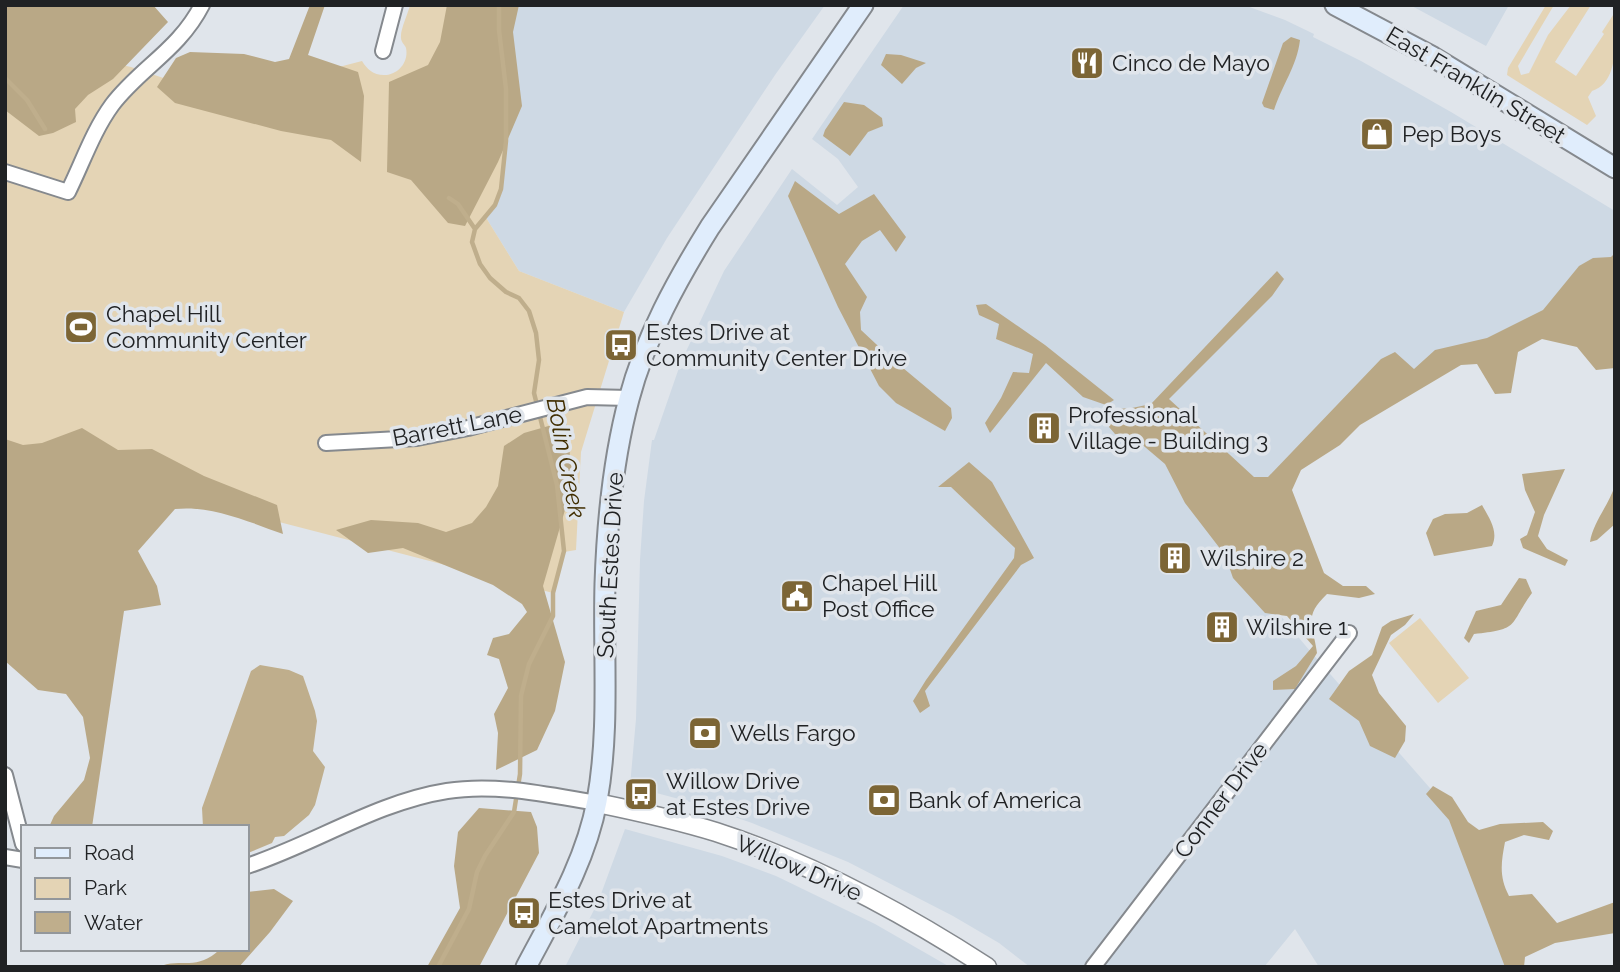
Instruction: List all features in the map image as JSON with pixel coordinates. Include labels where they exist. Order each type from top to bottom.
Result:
[{"type":"main road","name":"South Estes Drive","points":[[526,967],[583,852],[597,803],[604,730],[607,540],[618,451],[629,398],[665,305],[688,262],[863,5]]},
{"type":"main road","name":"East Franklin Street","points":[[1335,5],[1433,57],[1615,168]]},
{"type":"street","points":[[5,161],[10,173],[68,192],[112,106],[170,50],[188,29],[202,5]]},
{"type":"street","points":[[383,51],[396,5]]},
{"type":"street","name":"Barrett Lane","points":[[326,443],[417,438],[468,428],[587,397],[629,398]]},
{"type":"street","name":"Conner Drive","points":[[1093,967],[1349,633]]},
{"type":"street","points":[[5,775],[21,836]]},
{"type":"street","points":[[248,866],[279,855],[363,817],[448,790],[498,788],[597,803]]},
{"type":"street","name":"Willow Drive","points":[[597,803],[712,831],[793,861],[908,919],[987,967]]},
{"type":"shaded area","points":[[5,5],[153,5],[168,22],[113,79],[88,95],[75,109],[76,122],[53,133],[39,136],[5,110]]},
{"type":"shaded area","points":[[310,5],[325,5],[308,55],[358,72],[364,96],[361,162],[331,140],[281,131],[175,103],[157,87],[176,58],[190,52],[244,54],[275,62],[289,59]]},
{"type":"shaded area","points":[[447,5],[519,5],[513,32],[522,106],[498,162],[465,226],[448,223],[411,180],[387,172],[389,82],[428,65],[440,42]]},
{"type":"shaded area","points":[[499,5],[825,5],[667,238],[624,312],[519,271],[485,216],[495,205]]},
{"type":"shaded area","points":[[904,5],[1244,5],[1314,34],[1313,37],[1451,112],[1615,211],[1615,355],[1554,320],[1410,376],[1279,478],[1238,565],[1457,819],[1511,967],[1319,967],[1295,929],[1264,967],[1030,967],[999,943],[953,916],[848,862],[752,823],[694,803],[630,786],[636,719],[640,560],[652,440],[681,362],[724,271],[792,169],[837,205],[858,187],[838,159],[812,139]]},
{"type":"shaded area","points":[[1410,5],[1509,5],[1486,46]]},
{"type":"shaded area","points":[[1291,37],[1300,40],[1293,67],[1274,110],[1264,107],[1262,103],[1283,43]]},
{"type":"shaded area","points":[[886,54],[901,55],[926,63],[916,68],[902,84],[881,65]]},
{"type":"shaded area","points":[[844,102],[864,105],[882,118],[883,126],[868,132],[850,156],[823,136]]},
{"type":"shaded area","points":[[795,181],[839,214],[874,194],[906,237],[896,252],[880,230],[862,241],[845,264],[867,297],[860,312],[861,330],[951,408],[952,418],[945,431],[896,403],[879,386],[838,307],[788,196]]},
{"type":"shaded area","points":[[1615,253],[1615,368],[1596,370],[1577,347],[1542,339],[1518,352],[1511,393],[1495,394],[1477,364],[1461,365],[1360,425],[1340,445],[1301,470],[1292,490],[1324,573],[1343,586],[1366,586],[1375,594],[1359,598],[1327,594],[1312,615],[1317,653],[1295,689],[1273,690],[1273,681],[1296,666],[1313,646],[1287,616],[1265,613],[1233,578],[1225,555],[1185,503],[1165,464],[1132,436],[1115,434],[1109,427],[1117,409],[1151,404],[1277,271],[1284,279],[1272,296],[1169,399],[1254,477],[1268,477],[1381,359],[1395,352],[1414,369],[1435,350],[1487,338],[1543,310],[1579,266],[1593,258],[1611,257]]},
{"type":"shaded area","points":[[986,304],[1045,345],[1114,400],[1106,405],[1083,397],[1046,363],[990,433],[985,423],[1013,372],[1029,373],[1033,354],[996,339],[999,324],[979,315],[976,305]]},
{"type":"shaded area","points":[[566,421],[573,482],[543,586],[565,662],[555,711],[537,750],[496,770],[498,733],[494,714],[508,688],[499,659],[487,655],[493,638],[509,634],[527,612],[522,604],[493,585],[403,548],[368,553],[336,530],[371,520],[418,523],[446,532],[472,523],[486,507],[498,486],[504,446],[524,433]]},
{"type":"shaded area","points":[[82,428],[118,450],[152,449],[204,476],[277,505],[283,534],[216,512],[175,509],[138,551],[157,586],[161,605],[124,611],[92,825],[50,825],[54,816],[84,780],[90,758],[83,717],[66,694],[38,690],[5,661],[5,439],[23,445],[42,443]]},
{"type":"shaded area","points":[[969,462],[992,482],[1034,558],[1021,565],[925,691],[930,706],[920,713],[913,701],[1014,558],[1015,548],[951,487],[938,487]]},
{"type":"shaded area","points":[[1565,469],[1544,515],[1538,536],[1547,549],[1568,560],[1565,566],[1523,548],[1520,539],[1527,535],[1535,512],[1525,490],[1522,474]]},
{"type":"shaded area","points":[[1615,485],[1615,524],[1597,540],[1590,542],[1594,527]]},
{"type":"shaded area","points":[[1482,505],[1494,530],[1492,546],[1434,556],[1426,533],[1433,519],[1445,514],[1467,513]]},
{"type":"shaded area","points":[[1519,578],[1526,579],[1532,593],[1512,624],[1500,630],[1474,634],[1469,643],[1464,638],[1476,611],[1501,605]]},
{"type":"shaded area","points":[[1414,614],[1391,635],[1372,675],[1379,693],[1406,726],[1405,741],[1395,758],[1370,746],[1359,721],[1329,699],[1349,671],[1372,655],[1382,627],[1391,621]]},
{"type":"shaded area","points":[[1433,786],[1452,797],[1468,822],[1479,830],[1500,824],[1543,822],[1553,831],[1549,840],[1524,835],[1505,842],[1502,870],[1509,896],[1532,894],[1557,923],[1615,902],[1615,933],[1555,943],[1525,957],[1524,967],[1505,967],[1449,820],[1426,794]]},
{"type":"shaded area","points":[[479,808],[531,812],[537,827],[539,853],[479,967],[427,967],[460,908],[454,866],[458,832]]},
{"type":"shaded area","points":[[625,829],[722,856],[776,876],[875,924],[950,967],[565,967],[598,902]]},
{"type":"shaded area","points":[[274,889],[293,901],[239,967],[158,967],[197,962],[218,951],[248,951],[248,892]]},
{"type":"green space","points":[[410,5],[499,5],[506,136],[501,186],[495,204],[485,216],[519,271],[624,312],[581,452],[576,550],[564,552],[553,593],[5,451],[5,39],[131,67],[269,114],[281,82],[362,61],[368,69],[377,74],[384,75],[398,70],[406,58],[406,48],[401,35]]},
{"type":"green space","points":[[1546,5],[1554,5],[1518,66],[1521,75],[1529,73],[1548,35],[1571,5],[1591,5],[1555,62],[1576,76],[1615,12],[1612,69],[1601,86],[1588,97],[1596,116],[1587,125],[1507,75],[1508,68]]},
{"type":"green space","points":[[1420,618],[1469,678],[1438,703],[1389,643]]},
{"type":"water","points":[[260,665],[289,670],[303,676],[317,721],[313,751],[325,767],[315,805],[309,815],[284,836],[275,837],[272,843],[248,853],[248,825],[203,825],[202,808],[251,671]]},
{"type":"waterway","name":"Bolin Creek","points":[[438,967],[469,909],[477,872],[514,812],[520,774],[521,696],[529,664],[553,616],[553,593],[564,551],[557,485],[534,393],[539,360],[536,333],[529,311],[519,298],[506,292],[490,278],[480,264],[472,242],[475,229],[495,205],[501,189],[506,141],[506,89],[499,5]]},
{"type":"waterway","points":[[5,78],[27,100],[45,129]]},
{"type":"waterway","points":[[449,198],[458,204],[475,229]]},
{"type":"place","name":"Cinco de Mayo","points":[[1087,63]]},
{"type":"place","name":"Pep Boys","points":[[1377,134]]},
{"type":"place","name":"Chapel Hill Community Center","points":[[81,327]]},
{"type":"place","name":"Estes Drive at Community Center Drive","points":[[621,345]]},
{"type":"place","name":"Professional Village - Building 3","points":[[1044,428]]},
{"type":"place","name":"Wilshire 2","points":[[1175,558]]},
{"type":"place","name":"Chapel Hill Post Office","points":[[797,596]]},
{"type":"place","name":"Wilshire 1","points":[[1222,627]]},
{"type":"place","name":"Wells Fargo","points":[[705,733]]},
{"type":"place","name":"Willow Drive at Estes Drive","points":[[641,794]]},
{"type":"place","name":"Bank of America","points":[[884,800]]},
{"type":"place","name":"Estes Drive at Camelot Apartments","points":[[524,913]]}]
